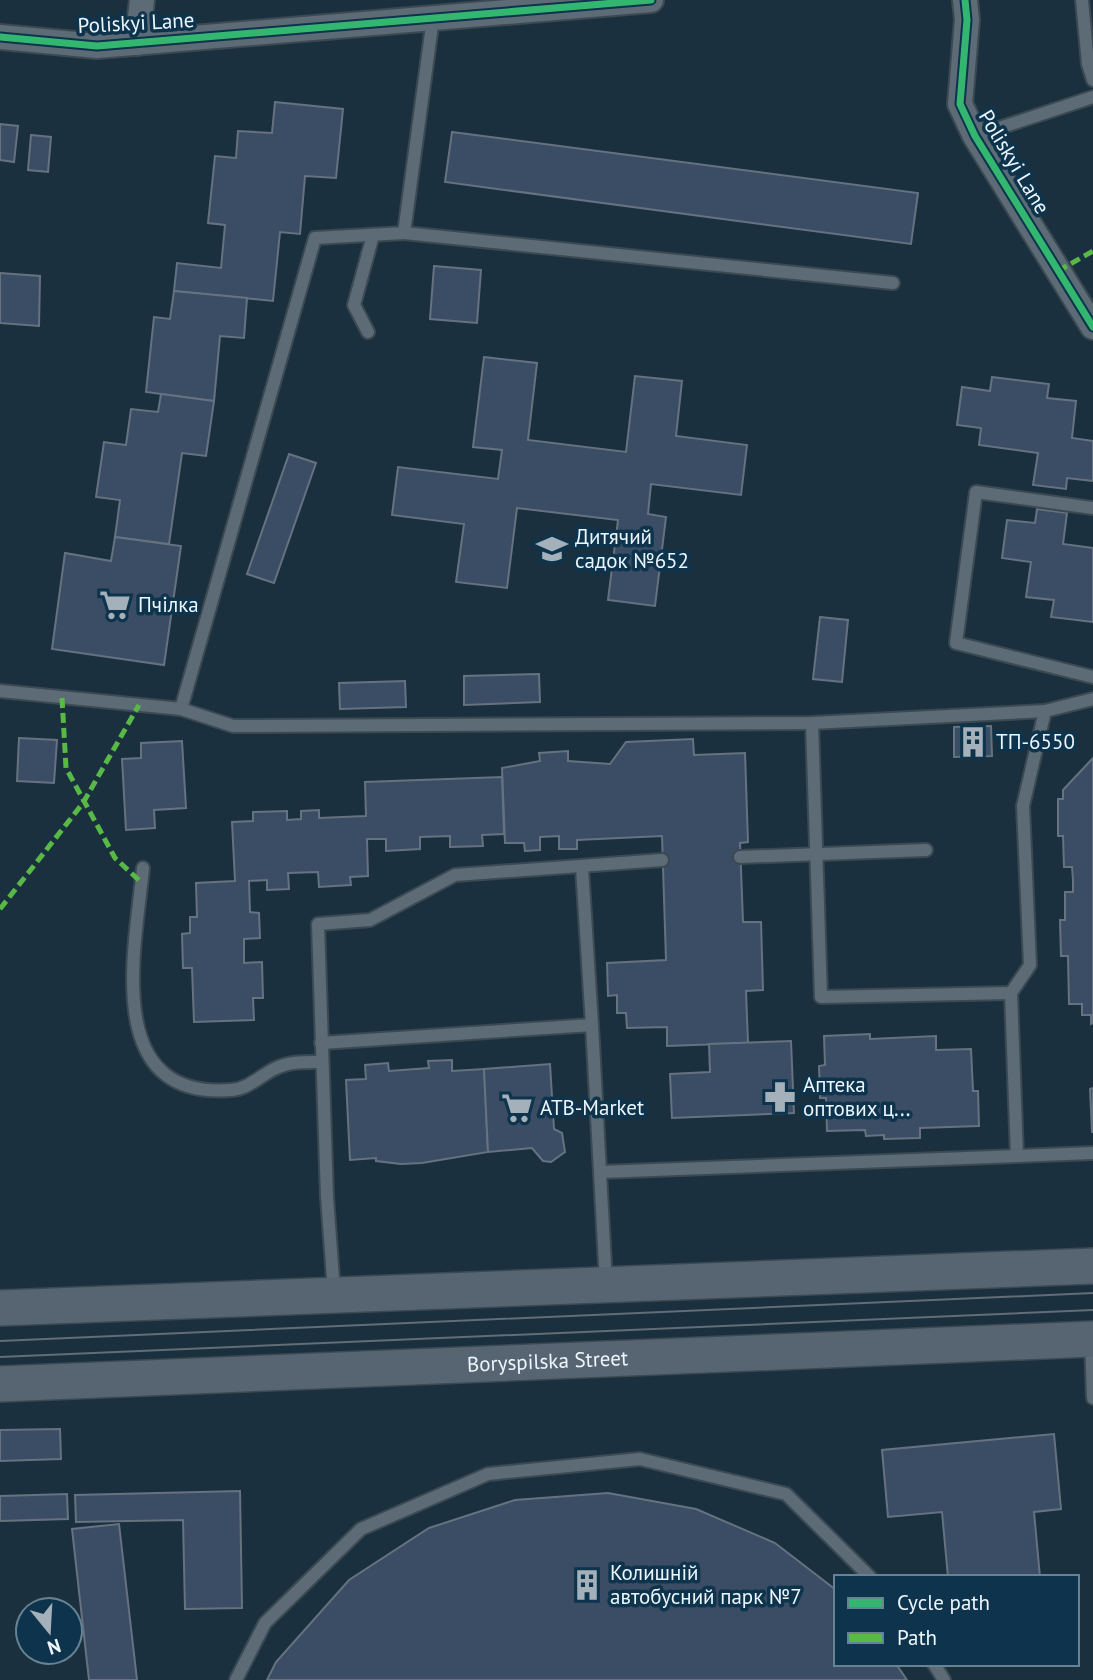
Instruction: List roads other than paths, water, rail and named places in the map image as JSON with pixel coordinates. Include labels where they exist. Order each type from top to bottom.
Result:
[{"type":"main road","points":[[0,1308],[1093,1266]]},
{"type":"main road","name":"Boryspilska Street","points":[[0,1384],[1092,1339]]},
{"type":"street","points":[[137,43],[142,0]]},
{"type":"street","name":"Poliskyi Lane","points":[[0,37],[97,46],[651,0]]},
{"type":"street","name":"Poliskyi Lane","points":[[965,0],[967,20],[960,104],[975,136],[1093,327]]},
{"type":"lane","points":[[1082,0],[1088,64],[1093,80]]},
{"type":"lane","points":[[404,233],[433,18]]},
{"type":"lane","points":[[975,136],[1093,97]]},
{"type":"lane","points":[[181,709],[315,238],[404,233],[892,282]]},
{"type":"lane","points":[[368,332],[354,305],[373,235]]},
{"type":"lane","points":[[1093,508],[976,492],[956,643],[1093,677]]},
{"type":"lane","points":[[0,691],[181,709],[233,726],[812,723],[1045,711],[1093,699]]},
{"type":"lane","points":[[1017,1156],[1011,993],[1030,965],[1023,806],[1045,711]]},
{"type":"lane","points":[[812,723],[821,997],[1011,993]]},
{"type":"lane","points":[[740,857],[926,850]]},
{"type":"lane","points":[[334,1296],[321,1043],[318,924],[370,920],[456,875],[582,868],[662,860]]},
{"type":"lane","points":[[143,868],[132,975],[133,1008],[140,1039],[153,1062],[181,1084],[206,1091],[236,1090],[295,1062],[322,1062]]},
{"type":"lane","points":[[582,868],[606,1285]]},
{"type":"lane","points":[[321,1043],[592,1025]]},
{"type":"lane","points":[[601,1172],[1093,1153]]},
{"type":"lane","points":[[1092,1339],[1093,1398]]},
{"type":"lane","points":[[236,1680],[265,1623],[361,1530],[488,1474],[640,1459],[786,1494],[868,1575]]},
{"type":"tram line","points":[[0,1341],[1093,1293]]},
{"type":"tram line","points":[[0,1357],[1093,1310]]},
{"type":"place","name":"Дитячий садок №652","points":[[552,549]]},
{"type":"place","name":"Пчілка","points":[[115,605]]},
{"type":"place","name":"ТП-6550","points":[[973,742]]},
{"type":"place","name":"Аптека оптових ц...","points":[[780,1097]]},
{"type":"place","name":"ATB-Market","points":[[517,1108]]},
{"type":"place","name":"Колишній автобусний парк №7","points":[[587,1585]]}]
